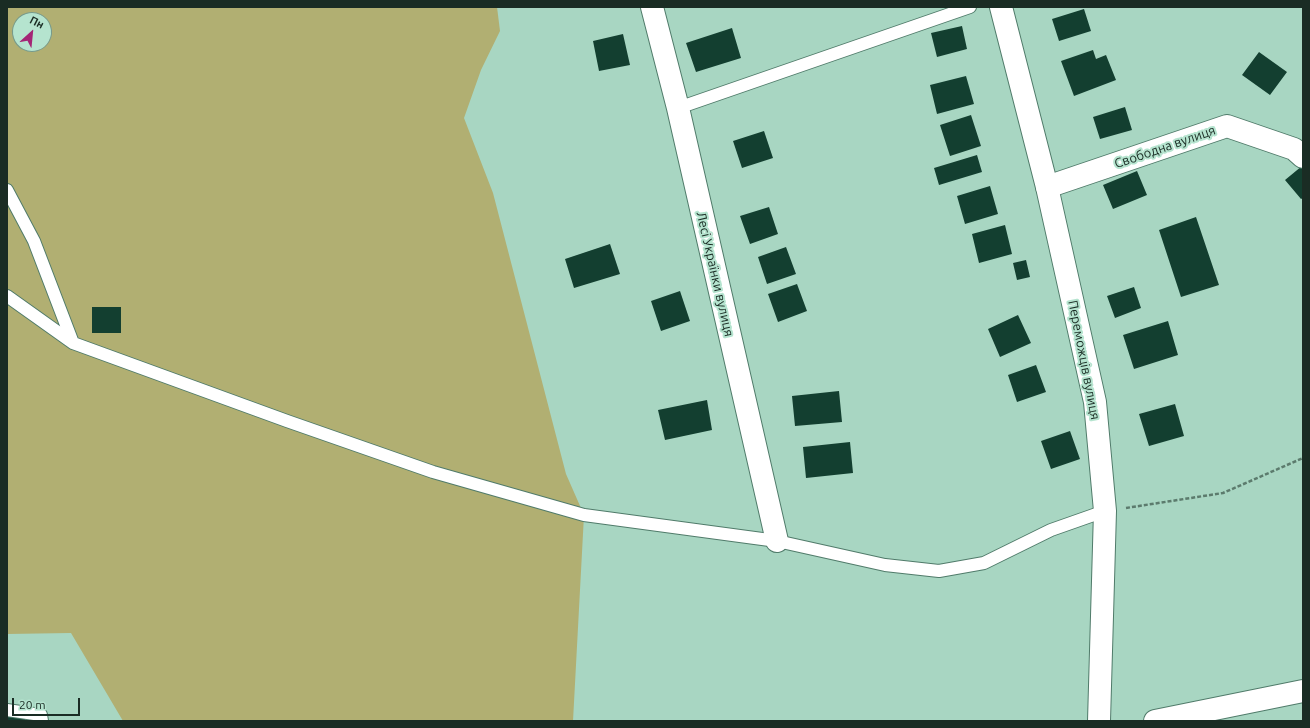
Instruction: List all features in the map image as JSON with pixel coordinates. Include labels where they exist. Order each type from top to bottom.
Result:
[{"type":"street","name":"Лесі Українки вулиця","points":[[652,7],[678,108],[777,541]]},
{"type":"street","name":"Переможців вулиця","points":[[1001,7],[1047,187],[1095,402],[1106,512],[1100,721]]},
{"type":"street","name":"Свободна вулиця","points":[[1047,187],[1227,126],[1294,149],[1303,157]]},
{"type":"street","points":[[1155,721],[1303,691]]},
{"type":"lane","points":[[678,108],[970,7]]},
{"type":"lane","points":[[7,190],[34,240],[73,343]]},
{"type":"lane","points":[[7,296],[73,343],[287,421],[433,472],[576,512],[777,541],[885,565],[939,571],[984,562],[1052,530],[1106,512]]},
{"type":"lane","points":[[7,710],[41,715],[42,721]]},
{"type":"path","points":[[1106,512],[1223,493],[1303,458]]},
{"type":"shaded area","points":[[7,7],[497,7],[500,31],[481,70],[464,118],[493,193],[566,474],[584,515],[573,721],[123,721],[71,633],[7,634]]},
{"type":"building","points":[[1084,9],[1091,31],[1059,41],[1052,19]]},
{"type":"building","points":[[962,26],[967,49],[937,57],[931,33]]},
{"type":"building","points":[[732,28],[741,58],[696,72],[686,43]]},
{"type":"building","points":[[623,34],[630,65],[599,71],[593,41]]},
{"type":"building","points":[[1093,50],[1096,59],[1106,55],[1116,80],[1074,96],[1061,61]]},
{"type":"building","points":[[1259,52],[1287,72],[1270,95],[1242,75]]},
{"type":"building","points":[[966,76],[974,104],[937,114],[930,85]]},
{"type":"building","points":[[1125,107],[1132,130],[1100,139],[1093,117]]},
{"type":"building","points":[[971,115],[981,146],[950,156],[940,125]]},
{"type":"building","points":[[764,131],[773,158],[742,168],[733,141]]},
{"type":"building","points":[[977,155],[982,172],[939,185],[934,168]]},
{"type":"building","points":[[1302,166],[1303,198],[1301,199],[1285,180]]},
{"type":"building","points":[[1137,171],[1147,195],[1113,209],[1103,185]]},
{"type":"building","points":[[990,186],[998,214],[965,224],[957,196]]},
{"type":"building","points":[[769,207],[778,234],[750,244],[740,216]]},
{"type":"building","points":[[1196,217],[1219,285],[1181,297],[1159,230]]},
{"type":"building","points":[[1005,225],[1012,254],[979,263],[972,234]]},
{"type":"building","points":[[610,244],[620,274],[574,288],[565,259]]},
{"type":"building","points":[[786,247],[796,274],[767,284],[758,257]]},
{"type":"building","points":[[1026,260],[1030,277],[1017,280],[1013,263]]},
{"type":"building","points":[[797,284],[807,311],[778,322],[768,294]]},
{"type":"building","points":[[1134,287],[1141,308],[1115,318],[1107,296]]},
{"type":"building","points":[[680,291],[690,321],[661,331],[651,301]]},
{"type":"building","points":[[92,307],[121,307],[121,333],[92,333]]},
{"type":"building","points":[[1018,315],[1031,343],[1000,357],[988,329]]},
{"type":"building","points":[[1168,321],[1178,355],[1134,369],[1123,335]]},
{"type":"building","points":[[1036,365],[1046,392],[1017,402],[1008,375]]},
{"type":"building","points":[[839,391],[842,422],[795,426],[792,396]]},
{"type":"building","points":[[707,400],[712,430],[665,440],[658,410]]},
{"type":"building","points":[[1175,404],[1184,436],[1149,446],[1139,414]]},
{"type":"building","points":[[1070,431],[1080,459],[1051,469],[1041,441]]},
{"type":"building","points":[[850,442],[853,473],[806,478],[803,447]]},
{"type":"building","points":[[7,707],[27,713],[25,721],[7,721]]}]
